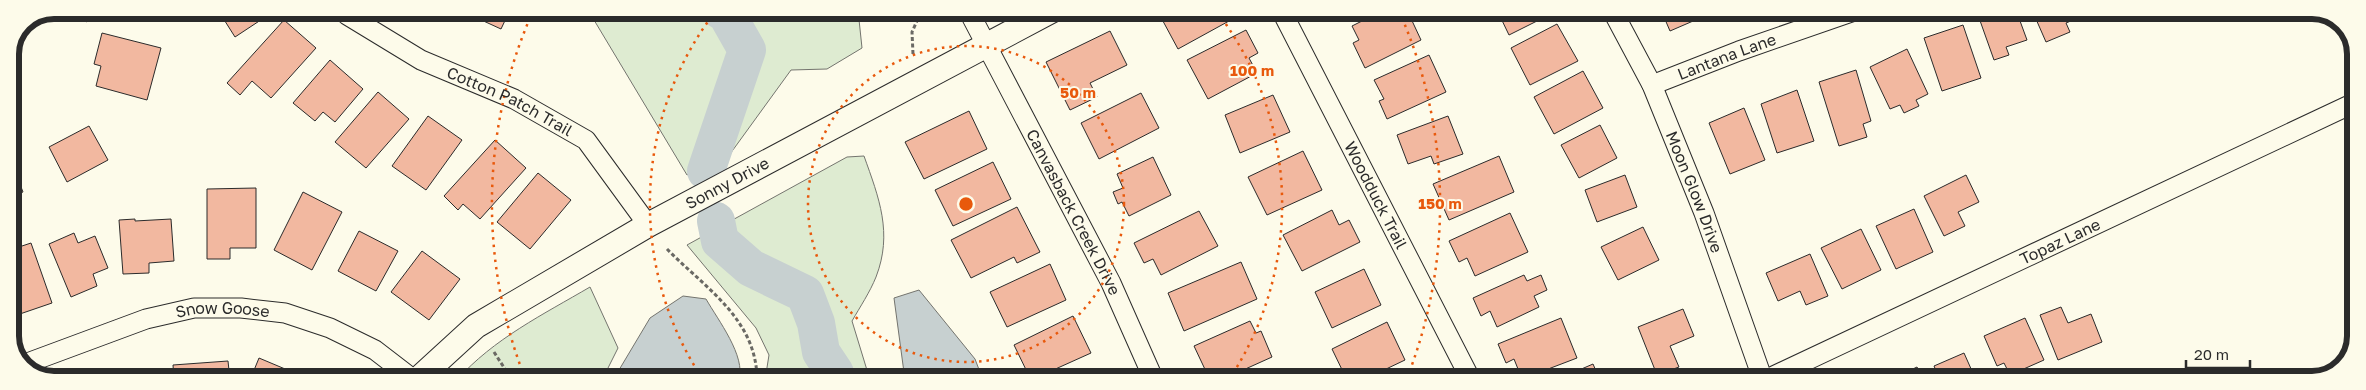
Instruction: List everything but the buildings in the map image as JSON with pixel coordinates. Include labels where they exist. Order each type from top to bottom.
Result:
[{"type":"street","name":"Cotton Patch Trail","points":[[354,19],[421,60],[514,99],[586,140],[648,224]]},
{"type":"street","name":"Canvasback Creek Drive","points":[[973,19],[1111,283],[1150,371]]},
{"type":"street","name":"Sonny Drive","points":[[428,371],[476,326],[648,224],[1037,19]]},
{"type":"street","name":"Woodduck Trail","points":[[1286,19],[1466,371]]},
{"type":"street","name":"Moon Glow Drive","points":[[1617,19],[1652,85],[1704,213],[1761,371]]},
{"type":"street","name":"Lantana Lane","points":[[1652,85],[1739,51],[1831,19]]},
{"type":"street","name":"Topaz Lane","points":[[1783,371],[2347,106]]},
{"type":"street","name":"Snow Goose","points":[[30,362],[146,319],[194,308],[241,308],[285,313],[330,328],[375,350],[402,371]]},
{"type":"path","points":[[913,54],[912,32],[918,19]]},
{"type":"path","points":[[667,249],[720,298],[736,316],[753,350],[756,371]]},
{"type":"path","points":[[494,352],[506,371]]},
{"type":"green space","points":[[593,19],[859,19],[862,48],[827,69],[791,70],[730,154],[687,175]]},
{"type":"green space","points":[[864,156],[875,186],[884,230],[881,261],[876,277],[852,321],[867,371],[766,371],[769,355],[756,328],[687,245],[847,157]]},
{"type":"green space","points":[[590,287],[618,348],[606,371],[465,371],[486,352],[537,317]]},
{"type":"shaded area","points":[[919,290],[975,359],[980,371],[904,371],[894,298]]},
{"type":"shaded area","points":[[683,296],[706,299],[730,338],[735,349],[740,371],[618,371],[650,318]]},
{"type":"waterway","points":[[706,171],[747,50],[729,19]]},
{"type":"waterway","points":[[716,221],[720,241],[751,268],[805,294],[816,323],[821,352],[834,371]]}]
